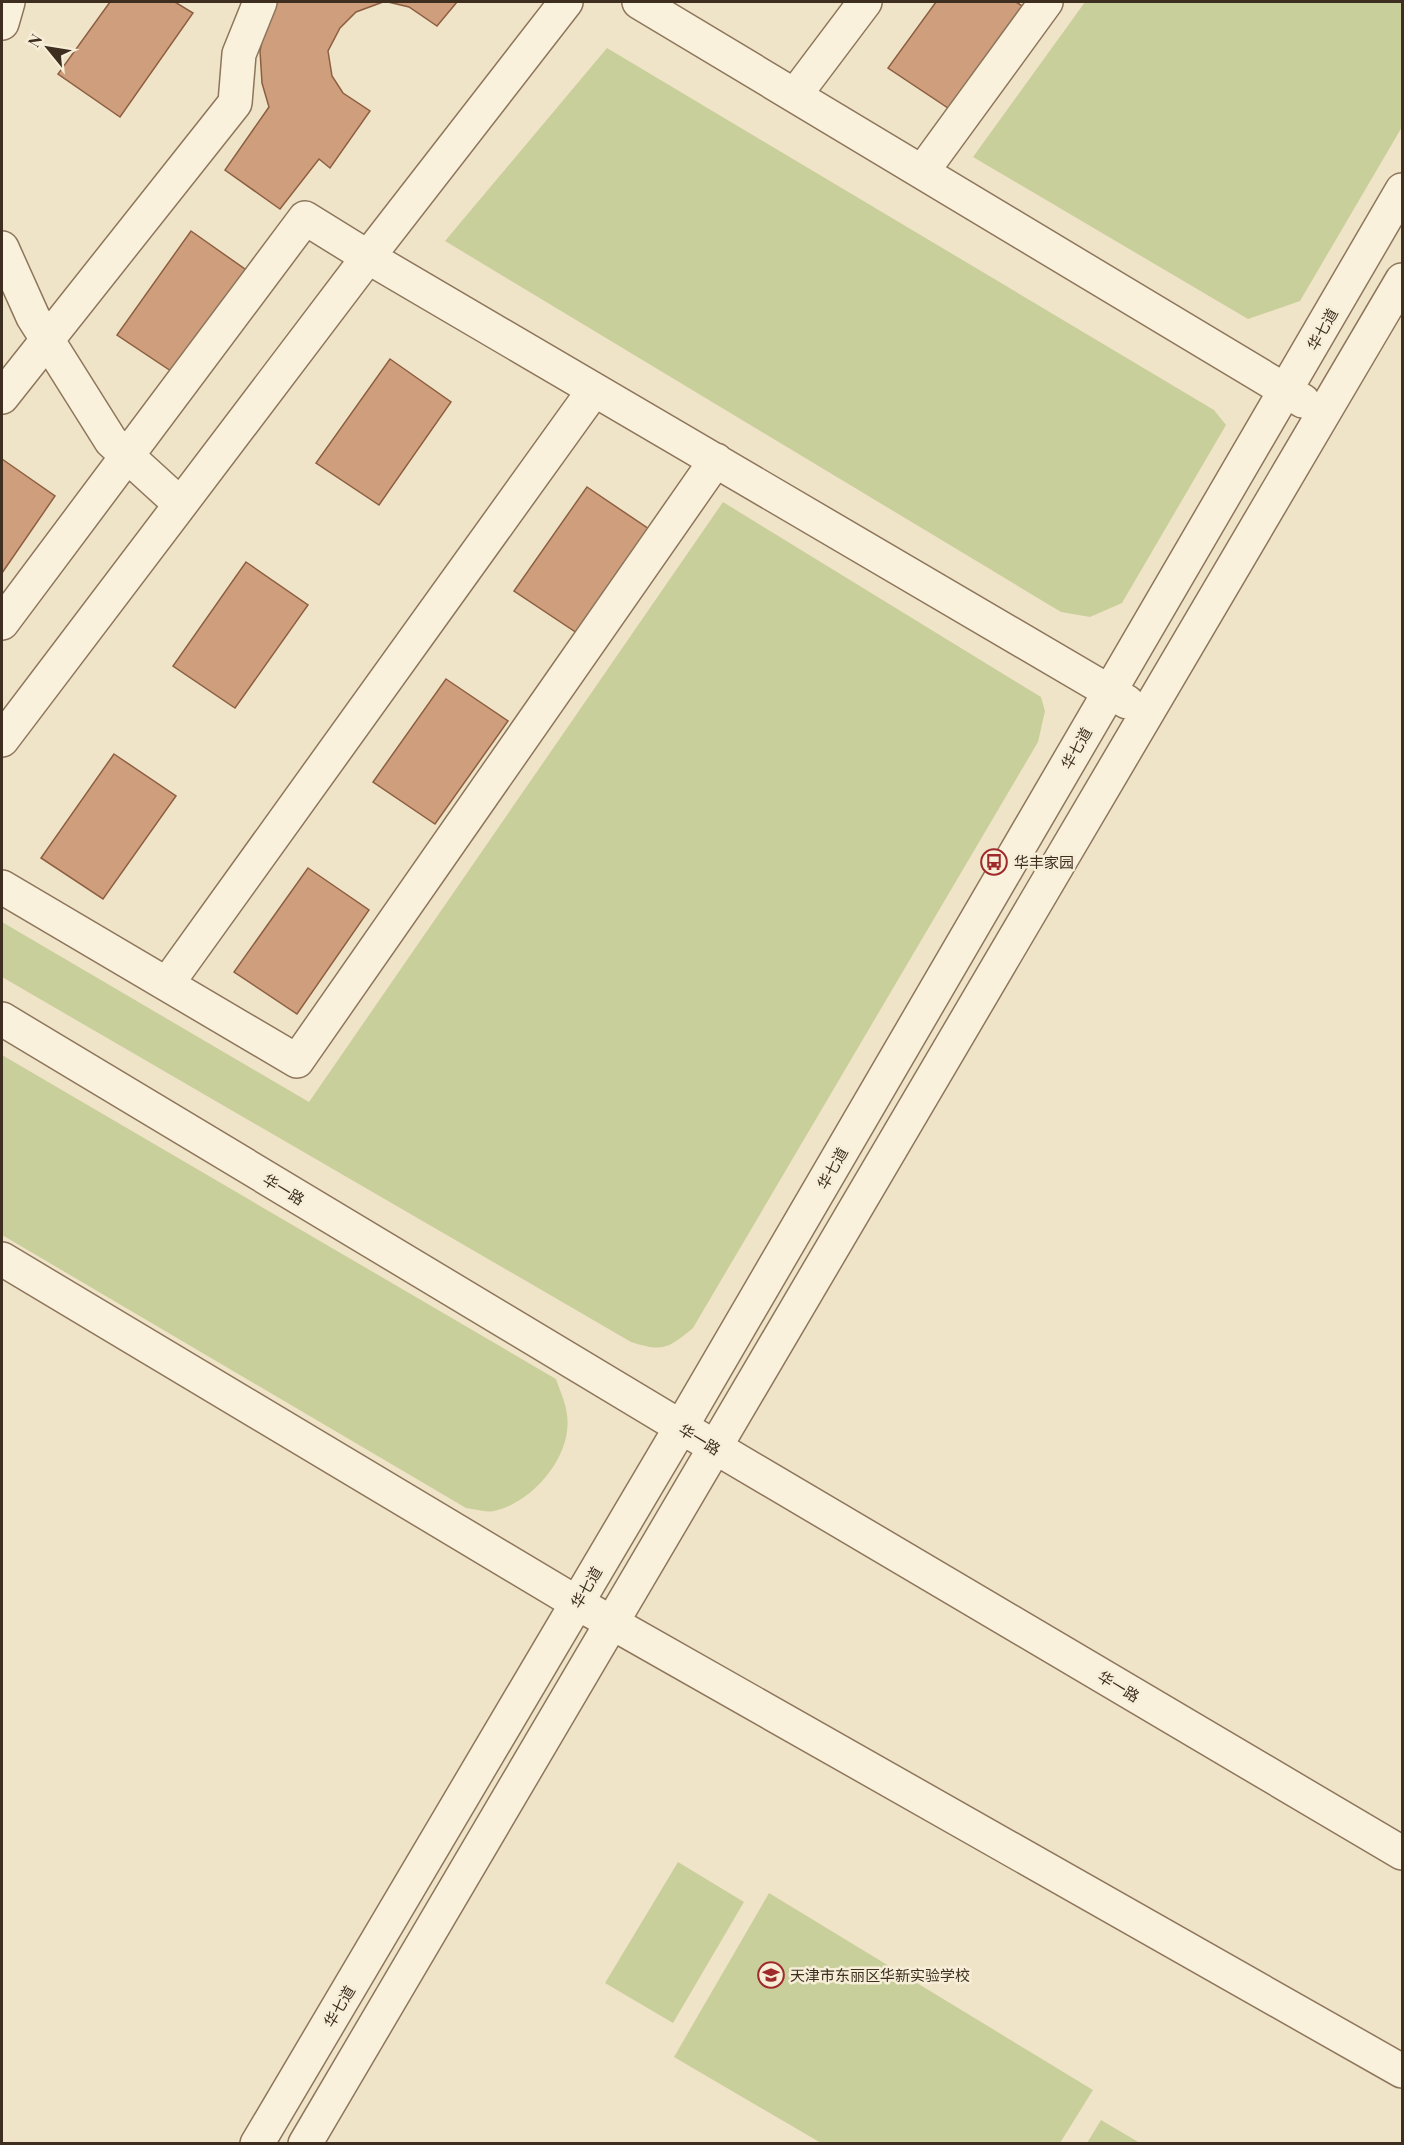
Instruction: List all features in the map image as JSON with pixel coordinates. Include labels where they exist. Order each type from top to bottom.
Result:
[{"type":"street","points":[[2,23],[8,2]]},
{"type":"street","points":[[2,397],[235,103],[239,54],[260,2]]},
{"type":"street","points":[[2,740],[368,257],[566,2]]},
{"type":"street","points":[[639,2],[1324,413]]},
{"type":"street","points":[[795,95],[865,2]]},
{"type":"street","points":[[922,172],[1046,2]]},
{"type":"street","name":"华七道","points":[[257,2144],[681,1427],[1402,190]]},
{"type":"street","points":[[2,623],[306,218],[368,257],[1147,714]]},
{"type":"street","points":[[2,248],[33,317],[111,441],[180,504]]},
{"type":"street","points":[[305,2144],[1402,280]]},
{"type":"street","points":[[167,984],[594,390]]},
{"type":"street","points":[[2,887],[297,1060],[716,460]]},
{"type":"street","name":"华一路","points":[[2,1019],[715,1448],[1402,1853]]},
{"type":"street","points":[[2,1258],[577,1603],[1402,2072]]},
{"type":"green space","points":[[1085,2],[1402,2],[1402,127],[1300,301],[1248,319],[973,157]]},
{"type":"green space","points":[[607,48],[1214,410],[1226,425],[1122,603],[1090,617],[1061,612],[445,241]]},
{"type":"green space","points":[[723,502],[1041,697],[1045,711],[1038,742],[693,1328],[671,1344],[658,1348],[631,1342],[2,977],[2,922],[309,1102]]},
{"type":"green space","points":[[2,1055],[556,1379],[566,1411],[567,1431],[557,1461],[547,1475],[535,1488],[508,1506],[491,1511],[466,1508],[2,1235]]},
{"type":"green space","points":[[678,1862],[744,1902],[673,2023],[605,1983]]},
{"type":"green space","points":[[769,1893],[1093,2090],[1060,2143],[821,2143],[674,2057]]},
{"type":"green space","points":[[1101,2120],[1140,2143],[1087,2143]]},
{"type":"building","points":[[110,2],[175,2],[193,13],[120,117],[58,74]]},
{"type":"building","points":[[275,2],[383,2],[356,12],[340,28],[328,51],[332,76],[343,93],[370,111],[330,168],[319,159],[280,209],[225,170],[269,107],[262,83],[260,51],[265,26]]},
{"type":"building","points":[[388,2],[457,2],[437,26],[409,7]]},
{"type":"building","points":[[936,2],[1016,2],[1024,7],[951,110],[888,68]]},
{"type":"building","points":[[191,231],[252,274],[180,377],[117,335]]},
{"type":"building","points":[[390,359],[451,402],[379,505],[316,463]]},
{"type":"building","points":[[2,459],[55,496],[2,573]]},
{"type":"building","points":[[587,487],[649,529],[577,633],[514,591]]},
{"type":"building","points":[[246,562],[308,605],[235,708],[173,666]]},
{"type":"building","points":[[446,679],[508,721],[435,824],[373,782]]},
{"type":"building","points":[[114,754],[176,796],[103,899],[41,858]]},
{"type":"building","points":[[308,868],[369,910],[297,1014],[234,972]]},
{"type":"place","name":"华丰家园","points":[[994,862]]},
{"type":"place","name":"天津市东丽区华新实验学校","points":[[771,1975]]}]
